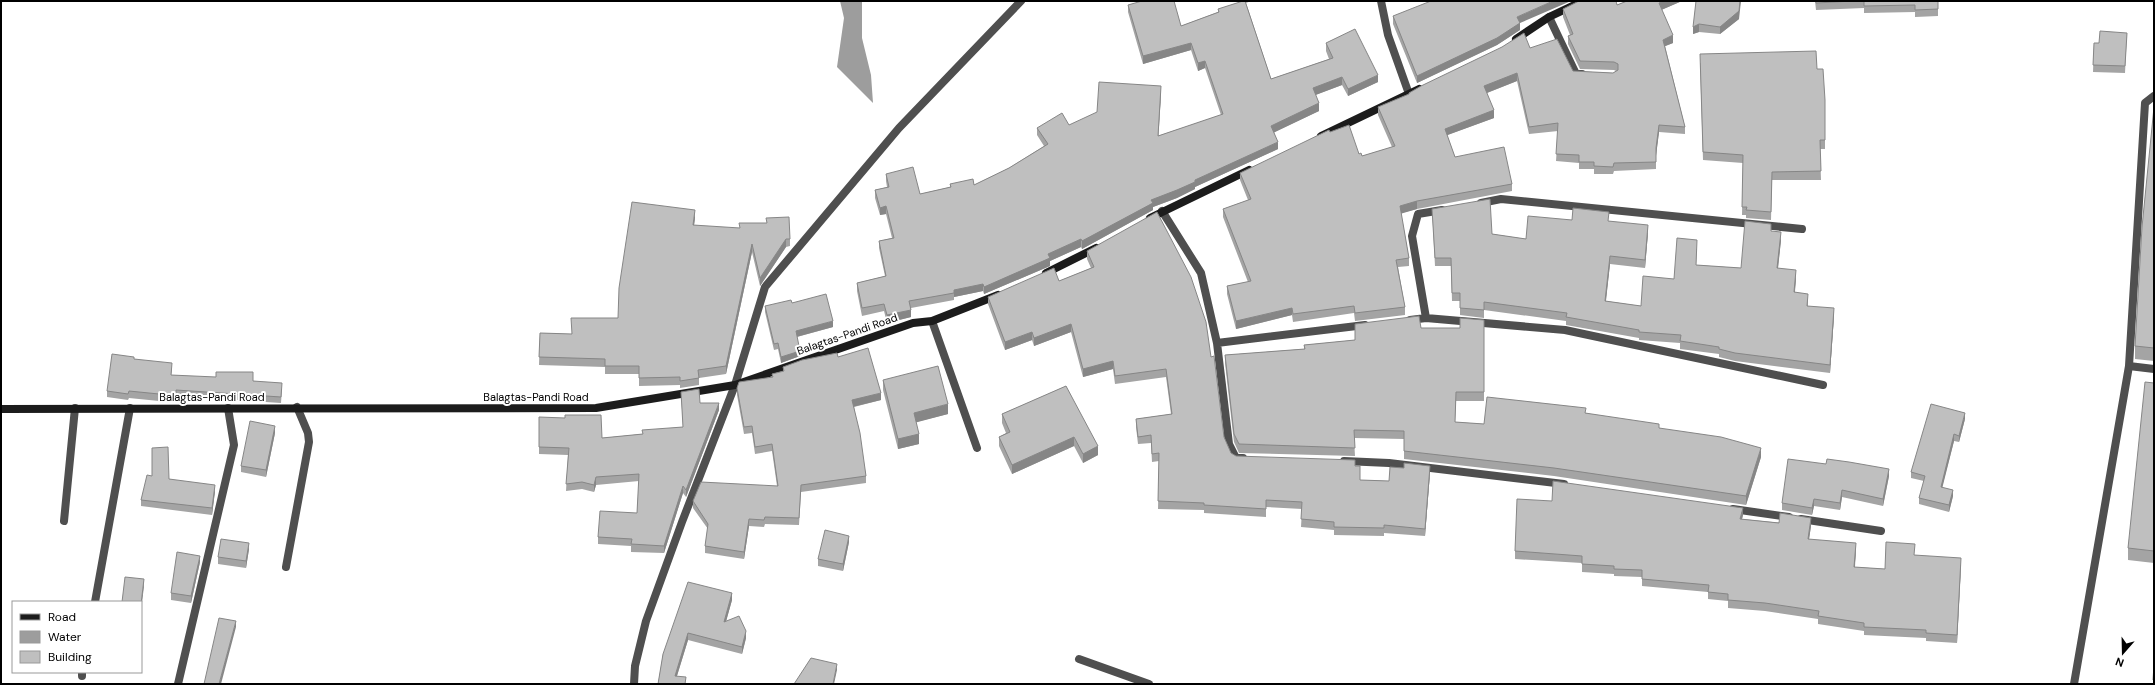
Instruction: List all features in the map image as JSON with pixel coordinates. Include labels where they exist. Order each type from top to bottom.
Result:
[{"type":"main road","points":[[1506,46],[1549,17],[1583,1]]},
{"type":"main road","points":[[1310,141],[1430,84]]},
{"type":"main road","points":[[1141,223],[1162,211],[1253,168]]},
{"type":"main road","points":[[1039,276],[1107,241]]},
{"type":"main road","name":"Balagtas-Pandi Road","points":[[1,409],[297,407],[596,408],[735,385],[913,323],[932,321],[1005,292]]},
{"type":"street","points":[[634,684],[635,666],[646,621],[682,522],[735,385],[765,287],[900,128],[1021,1]]},
{"type":"street","points":[[1381,1],[1388,35],[1409,94]]},
{"type":"street","points":[[1549,17],[1576,74],[1591,75]]},
{"type":"street","points":[[2074,684],[2129,366],[2145,103],[2154,96]]},
{"type":"street","points":[[1471,205],[1501,199],[1802,229]]},
{"type":"street","points":[[1426,318],[1412,236],[1418,214],[1448,209]]},
{"type":"street","points":[[1162,211],[1201,273],[1217,343],[1228,444],[1236,458],[1252,458]]},
{"type":"street","points":[[1403,321],[1426,318],[1565,330],[1823,385]]},
{"type":"street","points":[[932,321],[977,448]]},
{"type":"street","points":[[1217,343],[1372,324]]},
{"type":"street","points":[[2129,366],[2154,369]]},
{"type":"street","points":[[286,567],[309,442],[308,433],[297,407]]},
{"type":"street","points":[[64,521],[75,408]]},
{"type":"street","points":[[95,601],[130,408]]},
{"type":"street","points":[[178,684],[234,445],[228,408]]},
{"type":"street","points":[[1336,461],[1389,463],[1576,485]]},
{"type":"street","points":[[1722,507],[1881,532]]},
{"type":"street","points":[[1079,659],[1148,684]]},
{"type":"water","points":[[840,1],[862,1],[862,38],[871,75],[873,103],[837,67],[844,18]]},
{"type":"building","points":[[1142,1],[1174,1],[1181,26],[1219,12],[1218,9],[1245,1],[1271,79],[1333,58],[1326,43],[1355,29],[1378,75],[1348,89],[1342,77],[1313,88],[1319,103],[1271,126],[1278,142],[1195,180],[1195,182],[1151,200],[1153,203],[1082,241],[1081,239],[1048,254],[1050,258],[984,287],[983,284],[954,290],[954,293],[909,301],[911,310],[887,315],[884,304],[862,308],[857,283],[886,276],[879,241],[894,238],[886,206],[880,208],[875,190],[889,187],[886,174],[913,167],[920,194],[951,187],[950,184],[973,179],[974,185],[1009,168],[1048,144],[1037,128],[1062,113],[1069,125],[1097,112],[1099,82],[1161,86],[1158,136],[1223,114],[1205,61],[1198,63],[1191,43],[1143,56],[1128,5]]},
{"type":"building","points":[[1431,1],[1553,1],[1517,17],[1520,23],[1497,38],[1417,76],[1393,16]]},
{"type":"building","points":[[1579,1],[1616,1],[1617,5],[1627,1],[1664,1],[1659,3],[1673,35],[1663,40],[1685,127],[1659,125],[1656,162],[1614,163],[1613,167],[1594,166],[1594,162],[1579,162],[1579,155],[1556,154],[1558,123],[1529,127],[1517,73],[1484,86],[1494,110],[1445,129],[1455,157],[1504,147],[1512,184],[1417,201],[1400,206],[1409,258],[1396,260],[1405,307],[1355,313],[1354,306],[1293,314],[1292,308],[1236,321],[1227,286],[1251,281],[1223,209],[1251,199],[1240,173],[1329,130],[1330,132],[1349,125],[1359,154],[1361,153],[1362,156],[1395,146],[1378,107],[1409,94],[1421,86],[1502,47],[1524,33],[1530,48],[1557,39],[1573,71],[1613,73],[1618,70],[1618,64],[1614,62],[1580,61],[1568,36],[1573,34],[1563,9]]},
{"type":"building","points":[[1696,1],[1740,1],[1739,11],[1720,27],[1699,24],[1693,27]]},
{"type":"building","points":[[1816,1],[1853,1],[1816,3]]},
{"type":"building","points":[[1864,1],[1938,1],[1938,9],[1915,10],[1915,5],[1864,6]]},
{"type":"building","points":[[2100,31],[2127,33],[2125,66],[2093,65],[2094,43],[2099,43]]},
{"type":"building","points":[[1816,51],[1817,69],[1823,69],[1825,100],[1825,140],[1820,140],[1821,171],[1772,172],[1771,212],[1746,210],[1747,207],[1742,207],[1743,155],[1703,152],[1700,54]]},
{"type":"building","points":[[2154,107],[2154,348],[2135,346],[2142,227]]},
{"type":"building","points":[[1490,199],[1492,234],[1526,239],[1528,216],[1572,220],[1573,208],[1609,212],[1608,221],[1648,225],[1645,260],[1610,256],[1605,301],[1641,306],[1643,276],[1674,279],[1677,238],[1697,240],[1696,265],[1741,268],[1745,221],[1771,224],[1771,231],[1781,232],[1777,268],[1796,270],[1794,292],[1808,294],[1807,306],[1834,308],[1830,365],[1735,353],[1719,349],[1719,347],[1680,341],[1681,335],[1639,332],[1639,330],[1566,317],[1567,313],[1484,302],[1484,310],[1460,308],[1460,293],[1452,293],[1451,258],[1435,258],[1432,209]]},
{"type":"building","points":[[632,202],[695,210],[693,225],[740,228],[739,223],[767,223],[766,218],[789,217],[790,239],[786,239],[760,278],[752,244],[726,366],[698,370],[699,378],[680,381],[680,377],[639,378],[639,366],[605,366],[605,359],[539,357],[540,333],[572,334],[571,318],[618,318],[619,288]]},
{"type":"building","points":[[1157,212],[1191,277],[1206,322],[1211,357],[1214,356],[1224,437],[1231,453],[1236,456],[1355,460],[1355,466],[1360,466],[1360,480],[1389,481],[1390,467],[1404,468],[1404,463],[1430,466],[1425,529],[1384,525],[1384,528],[1334,527],[1334,522],[1301,519],[1302,502],[1266,500],[1266,509],[1204,505],[1204,503],[1158,501],[1159,453],[1152,454],[1151,435],[1138,437],[1136,419],[1172,414],[1166,369],[1115,376],[1113,361],[1083,369],[1071,324],[1034,338],[1032,332],[1005,342],[988,297],[1054,268],[1059,281],[1094,267],[1087,251]]},
{"type":"building","points":[[826,294],[833,321],[796,331],[800,351],[781,357],[778,343],[774,344],[765,306],[791,300],[792,303]]},
{"type":"building","points":[[1419,316],[1421,328],[1460,328],[1460,318],[1484,320],[1484,392],[1456,392],[1455,422],[1484,424],[1487,397],[1586,408],[1585,413],[1659,424],[1659,428],[1721,437],[1761,448],[1746,496],[1554,468],[1404,451],[1404,431],[1354,430],[1355,448],[1239,444],[1234,434],[1225,355],[1305,349],[1304,345],[1355,340],[1355,324]]},
{"type":"building","points":[[868,348],[881,393],[852,400],[860,433],[866,476],[801,485],[799,518],[765,517],[764,520],[749,519],[744,552],[705,546],[708,524],[693,501],[701,482],[778,486],[772,444],[755,447],[752,426],[744,427],[737,388],[739,382],[773,377],[772,374],[784,371],[783,367],[802,360],[837,353],[838,357]]},
{"type":"building","points":[[112,354],[134,357],[134,359],[172,363],[171,375],[216,377],[216,372],[253,372],[253,381],[282,383],[281,397],[176,390],[176,394],[169,395],[129,391],[128,394],[107,391]]},
{"type":"building","points":[[938,366],[948,404],[914,413],[919,434],[898,439],[883,380]]},
{"type":"building","points":[[2145,382],[2154,383],[2154,551],[2128,548]]},
{"type":"building","points":[[1066,386],[1098,446],[1083,454],[1074,437],[1012,465],[999,437],[1010,432],[1002,414]]},
{"type":"building","points":[[699,389],[700,403],[719,403],[686,490],[683,486],[664,546],[631,544],[632,539],[598,537],[600,511],[637,513],[639,474],[596,477],[594,485],[582,482],[566,484],[569,448],[539,447],[539,417],[565,418],[565,415],[601,415],[602,438],[643,434],[642,430],[683,427],[681,392]]},
{"type":"building","points":[[1931,404],[1965,413],[1959,436],[1954,434],[1941,487],[1953,490],[1949,505],[1919,498],[1925,476],[1911,472]]},
{"type":"building","points":[[250,421],[275,426],[266,470],[241,466]]},
{"type":"building","points":[[168,447],[169,479],[215,485],[212,508],[141,500],[147,475],[152,476],[152,448]]},
{"type":"building","points":[[1788,459],[1826,464],[1827,459],[1889,469],[1883,499],[1842,490],[1840,503],[1814,499],[1812,508],[1782,503]]},
{"type":"building","points":[[1553,481],[1743,508],[1740,519],[1779,523],[1780,513],[1811,518],[1808,539],[1856,543],[1854,567],[1885,569],[1886,542],[1915,544],[1914,555],[1961,558],[1957,635],[1926,633],[1926,630],[1864,627],[1864,623],[1818,616],[1819,611],[1765,603],[1728,600],[1728,594],[1708,592],[1709,585],[1642,579],[1642,570],[1614,569],[1614,566],[1582,564],[1582,556],[1515,551],[1517,499],[1552,501]]},
{"type":"building","points":[[825,530],[849,536],[843,564],[818,559]]},
{"type":"building","points":[[221,539],[249,543],[246,561],[218,557]]},
{"type":"building","points":[[177,552],[200,556],[191,596],[171,593]]},
{"type":"building","points":[[125,577],[144,579],[141,601],[122,601]]},
{"type":"building","points":[[688,582],[732,593],[724,622],[739,616],[746,631],[742,647],[688,633],[675,676],[686,677],[685,684],[658,684],[663,654]]},
{"type":"building","points":[[219,618],[236,621],[219,684],[204,684]]},
{"type":"building","points":[[811,658],[837,664],[833,684],[794,684]]}]
